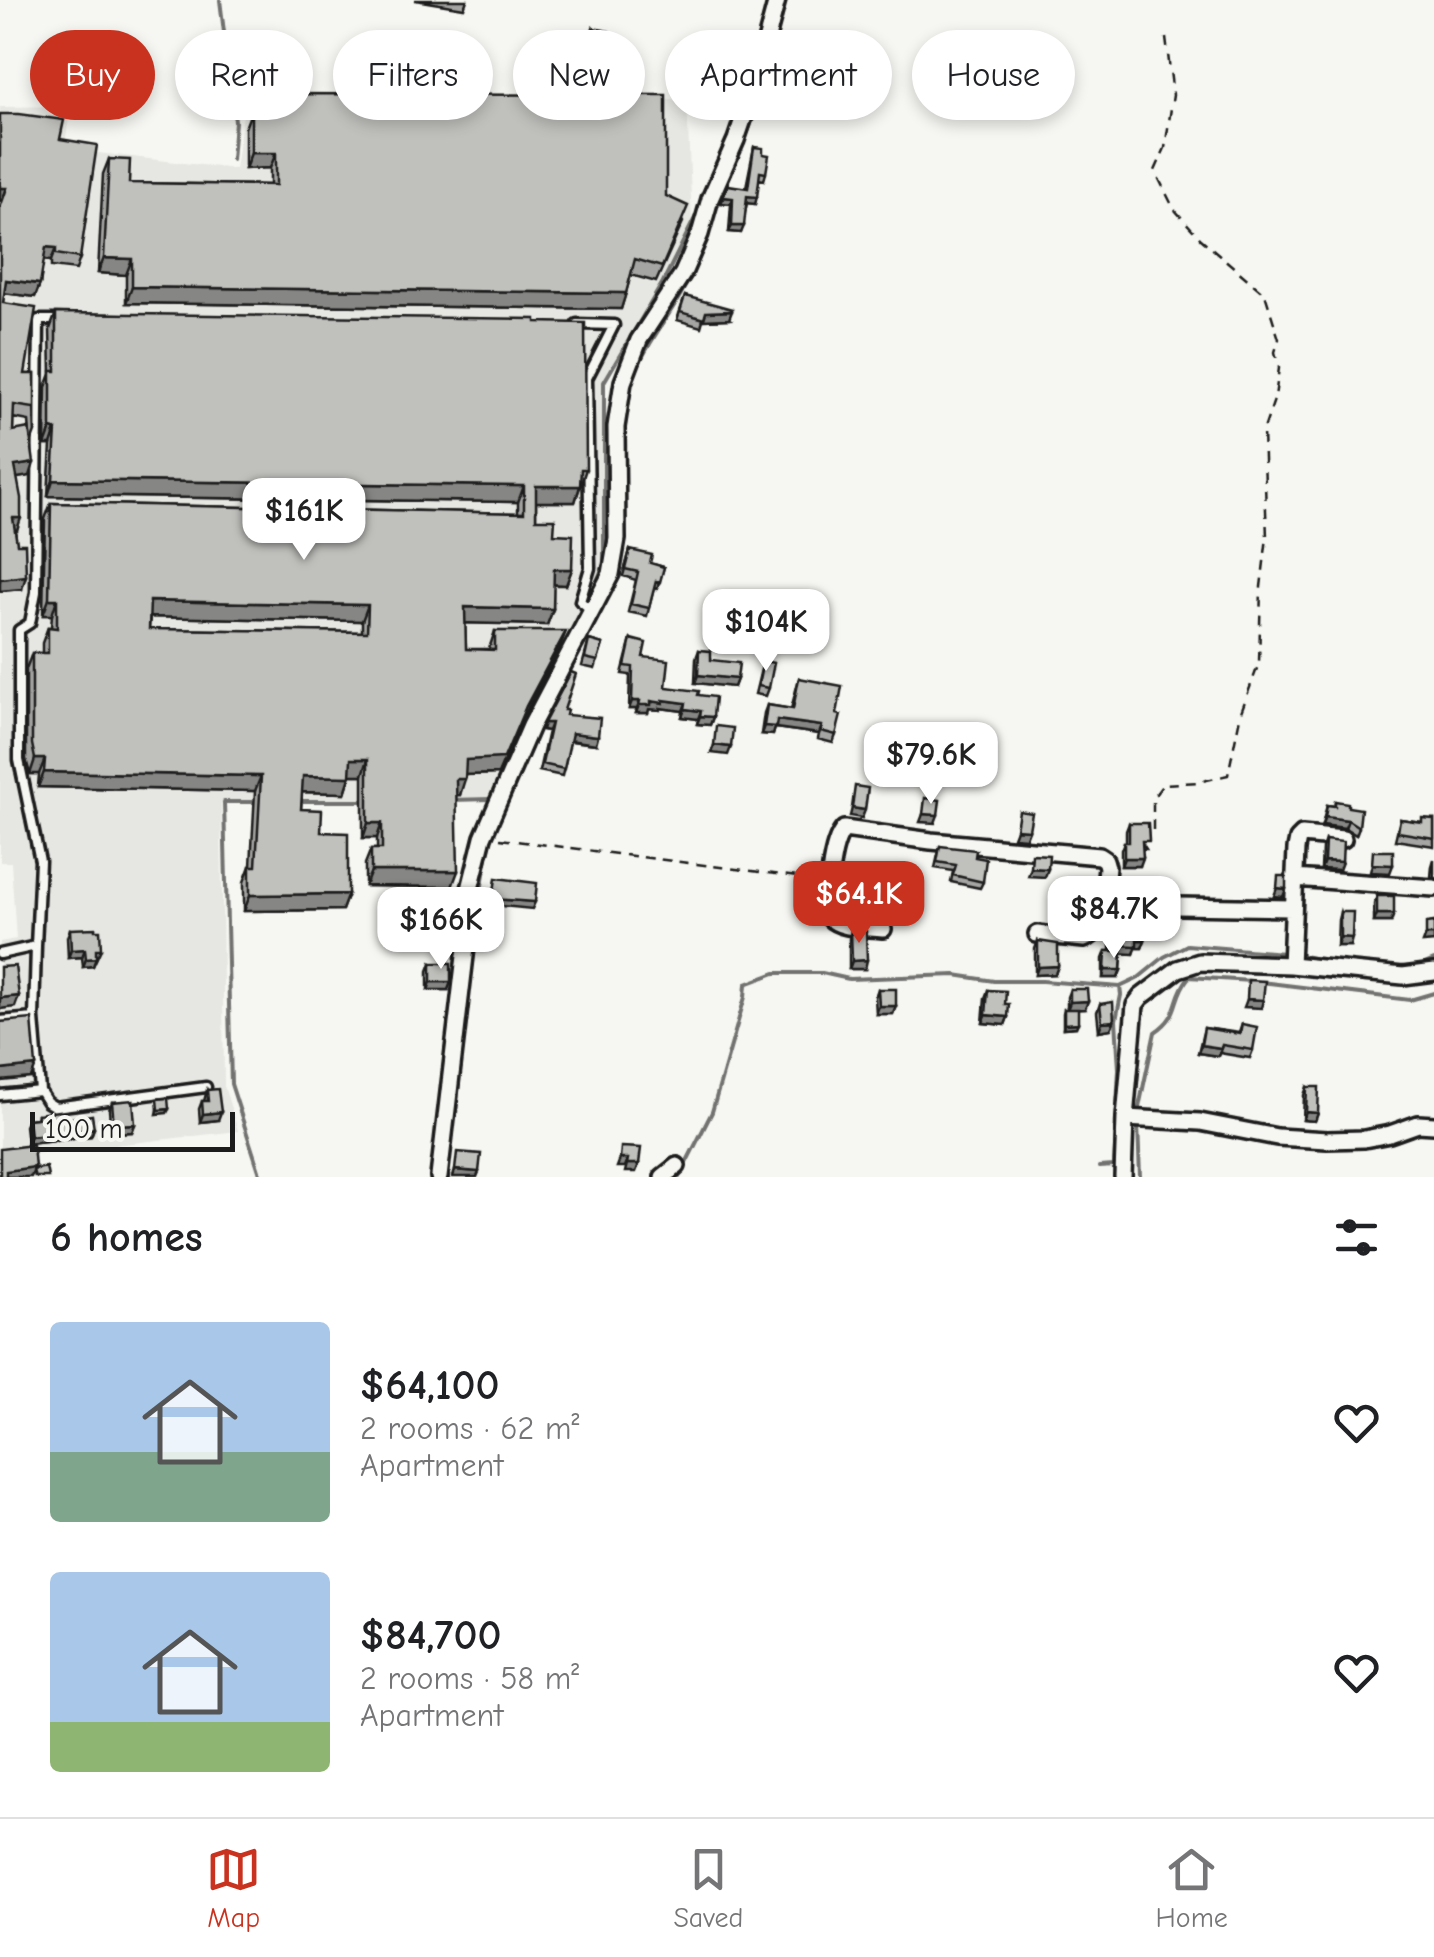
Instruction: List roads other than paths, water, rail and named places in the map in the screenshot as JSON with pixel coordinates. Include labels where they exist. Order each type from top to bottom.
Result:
[{"type":"street","points":[[439,1177],[470,889],[483,837],[585,605],[611,574],[617,540],[616,426],[623,382],[639,340],[683,273],[700,234],[748,104],[777,0]]},
{"type":"street","points":[[883,929],[833,922],[828,917],[836,841],[839,833],[849,828],[931,841],[1100,856],[1106,860],[1104,900],[1092,936],[1084,939],[1036,934]]},
{"type":"street","points":[[1291,965],[1298,839],[1302,835],[1343,839]]},
{"type":"street","points":[[1294,878],[1434,888]]},
{"type":"street","points":[[1104,900],[1117,905],[1292,908]]},
{"type":"street","points":[[1124,1177],[1135,1005],[1178,969],[1200,962],[1291,965],[1403,976],[1434,972]]},
{"type":"street","points":[[1125,1118],[1200,1122],[1277,1136],[1327,1140],[1364,1139],[1418,1124],[1434,1124]]},
{"type":"street","points":[[664,1177],[677,1166]]},
{"type":"lane","points":[[79,320],[39,320],[36,592],[30,622],[20,630],[19,760],[40,862],[34,1018],[40,1091],[55,1106],[206,1087]]},
{"type":"lane","points":[[574,324],[614,324],[587,378],[590,568],[585,605]]},
{"type":"lane","points":[[0,954],[36,946]]},
{"type":"lane","points":[[0,1021],[34,1018]]},
{"type":"lane","points":[[0,1094],[40,1091]]},
{"type":"waterway","points":[[220,0],[235,121],[232,160]]},
{"type":"waterway","points":[[728,176],[760,97],[781,14]]},
{"type":"waterway","points":[[591,596],[604,564],[604,382],[663,282],[700,208]]},
{"type":"waterway","points":[[624,508],[624,438],[631,385],[642,357],[693,269]]},
{"type":"waterway","points":[[451,800],[491,799]]},
{"type":"waterway","points":[[301,801],[366,801]]},
{"type":"waterway","points":[[256,802],[224,802],[231,1084],[261,1177]]},
{"type":"waterway","points":[[474,930],[489,846]]},
{"type":"waterway","points":[[456,968],[460,923]]},
{"type":"waterway","points":[[679,1177],[712,1112],[746,984],[775,973],[822,973],[849,979],[955,975],[994,981],[1120,987],[1187,945],[1284,953]]},
{"type":"waterway","points":[[1298,955],[1332,962]]},
{"type":"waterway","points":[[1415,968],[1434,960]]},
{"type":"waterway","points":[[1138,1112],[1155,1032],[1173,1012],[1189,969]]},
{"type":"waterway","points":[[1189,977],[1251,981]]},
{"type":"waterway","points":[[1261,982],[1410,1000],[1434,993]]},
{"type":"waterway","points":[[1099,1167],[1114,1166],[1120,987]]},
{"type":"waterway","points":[[456,1115],[462,1044]]},
{"type":"waterway","points":[[1138,1124],[1140,1177]]}]
